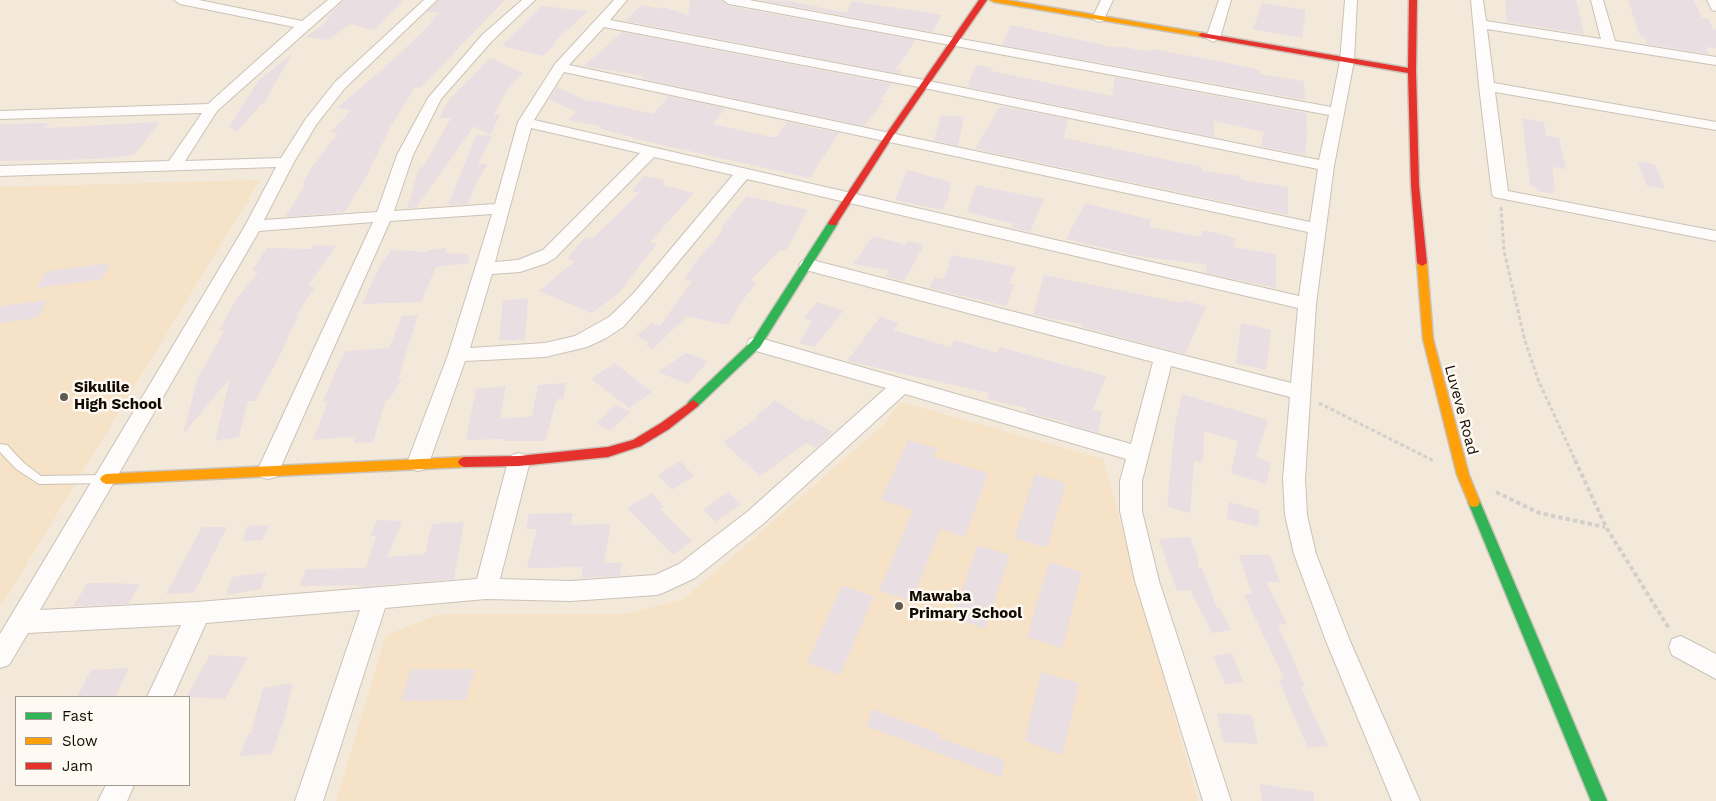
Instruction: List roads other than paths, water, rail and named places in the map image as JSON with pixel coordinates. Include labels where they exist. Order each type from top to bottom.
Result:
[{"type":"street","points":[[180,0],[304,24]]},
{"type":"street","points":[[174,165],[212,108],[304,24],[336,0]]},
{"type":"street","points":[[0,657],[253,226],[286,162],[310,123],[340,85],[431,0]]},
{"type":"street","points":[[268,471],[384,216],[405,155],[435,98],[487,38],[529,0]]},
{"type":"street","points":[[418,463],[458,355],[485,269],[525,122],[560,67],[621,0]]},
{"type":"street","points":[[729,0],[1336,112]]},
{"type":"street","points":[[106,479],[418,463],[519,461],[608,452],[637,443],[665,426],[701,398],[756,344],[889,136],[983,0]]},
{"type":"street","points":[[994,0],[1412,71]]},
{"type":"street","points":[[1098,18],[1107,0]]},
{"type":"street","points":[[1213,38],[1225,0]]},
{"type":"street","points":[[1351,0],[1347,61],[1326,166],[1307,304],[1294,479],[1296,515],[1305,554],[1338,641],[1406,801]]},
{"type":"street","name":"Luveve Road","points":[[1413,0],[1412,71],[1415,185],[1428,339],[1463,475],[1599,801]]},
{"type":"street","points":[[1477,0],[1500,194],[1716,236]]},
{"type":"street","points":[[1597,0],[1609,44]]},
{"type":"street","points":[[1713,0],[1716,7]]},
{"type":"street","points":[[599,22],[924,84],[1326,166]]},
{"type":"street","points":[[1480,24],[1716,61]]},
{"type":"street","points":[[560,67],[1318,229]]},
{"type":"street","points":[[1486,86],[1716,126]]},
{"type":"street","points":[[0,114],[212,108]]},
{"type":"street","points":[[525,122],[652,150],[849,198],[1307,304]]},
{"type":"street","points":[[485,269],[520,266],[541,259],[593,212],[652,150]]},
{"type":"street","points":[[0,171],[286,162]]},
{"type":"street","points":[[458,355],[545,350],[580,342],[600,333],[616,322],[638,298],[744,172]]},
{"type":"street","points":[[253,226],[502,208]]},
{"type":"street","points":[[808,265],[1301,394]]},
{"type":"street","points":[[756,344],[1138,454]]},
{"type":"street","points":[[1164,358],[1131,481],[1131,512],[1148,581],[1217,801]]},
{"type":"street","points":[[21,622],[198,613],[486,589],[571,591],[657,585],[687,571],[755,518],[900,386]]},
{"type":"street","points":[[486,589],[519,461]]},
{"type":"street","points":[[309,801],[376,599]]},
{"type":"street","points":[[160,696],[198,613]]},
{"type":"street","points":[[1681,647],[1716,667]]},
{"type":"street","points":[[112,801],[120,786]]},
{"type":"lane","points":[[0,448],[3,448],[20,466],[39,480],[106,479]]},
{"type":"place","name":"Sikulile High School","points":[[64,397]]},
{"type":"place","name":"Mawaba Primary School","points":[[899,606]]}]
